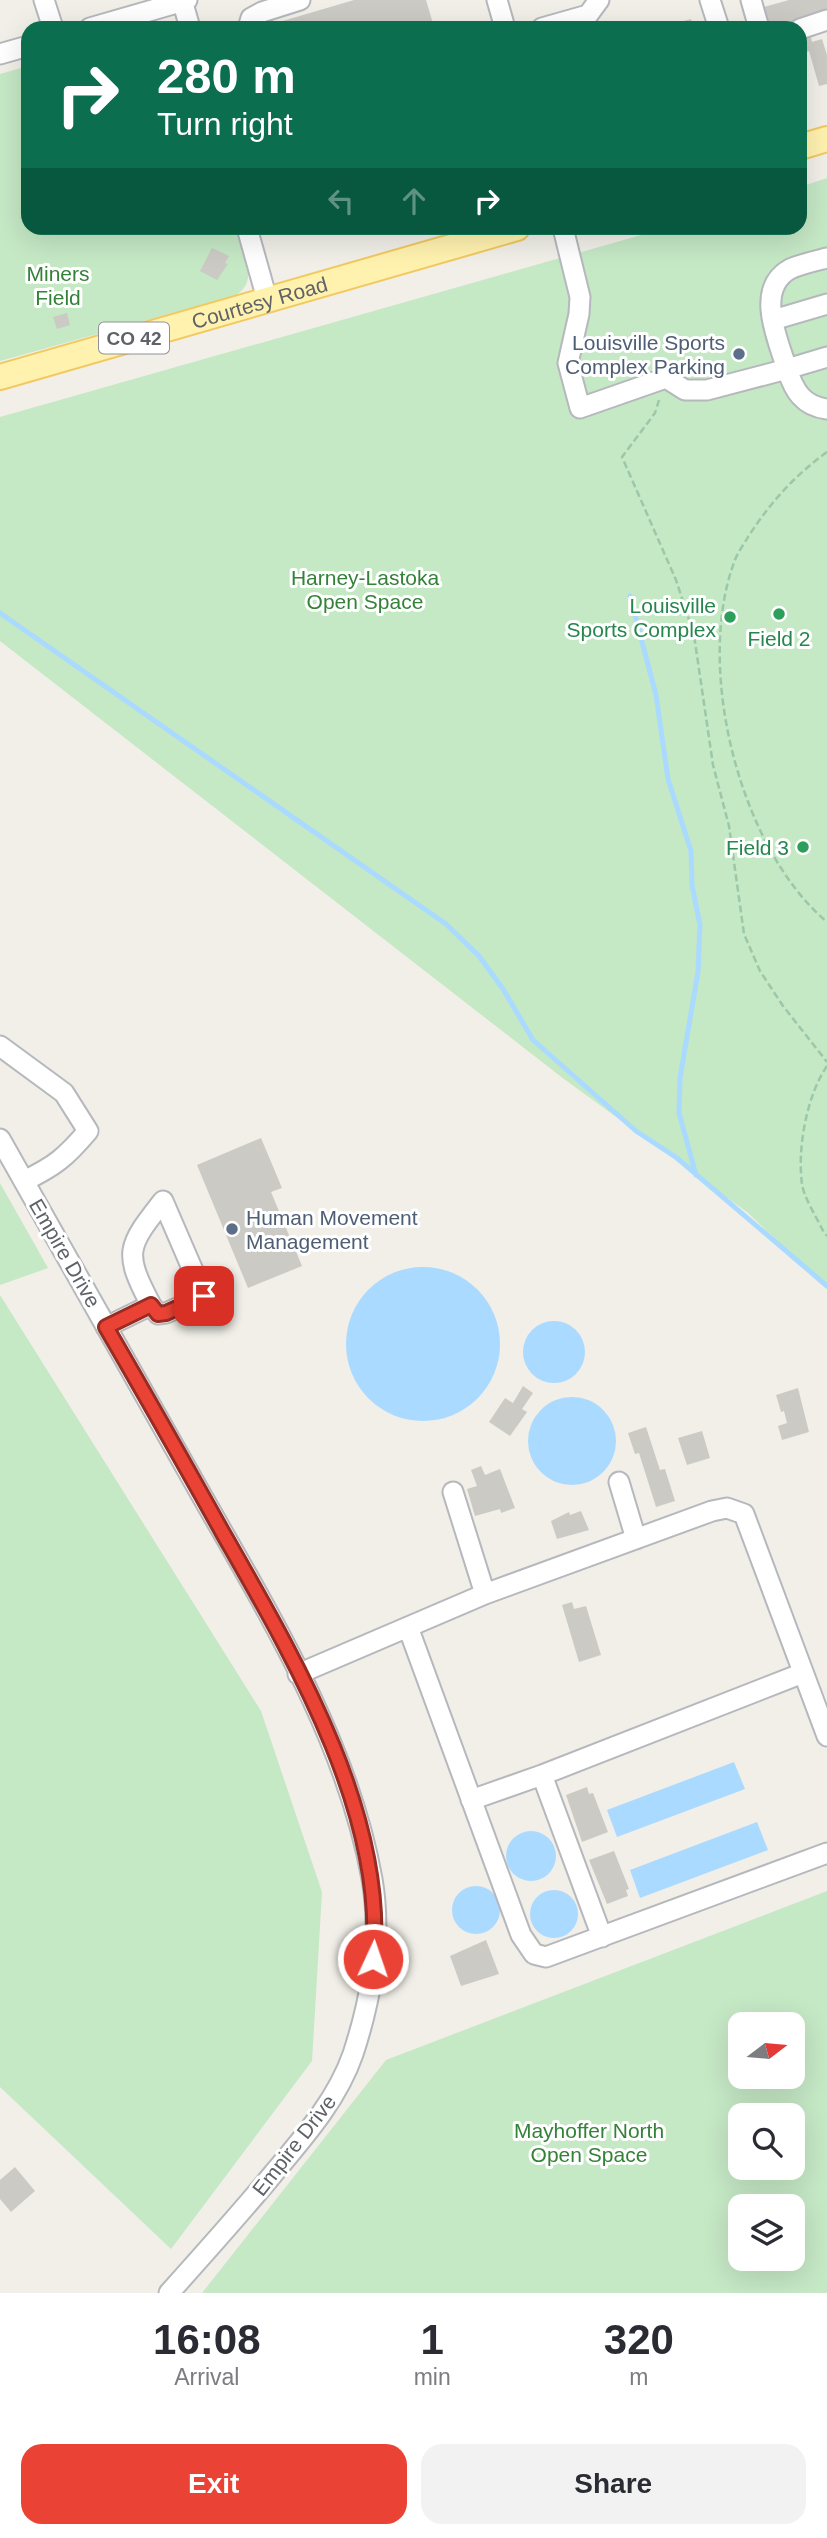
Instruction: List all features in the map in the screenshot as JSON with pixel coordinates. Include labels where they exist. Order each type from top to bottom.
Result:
[{"type":"main road","points":[[807,143],[827,139]]},
{"type":"main road","name":"Courtesy Road","points":[[0,377],[492,235]]},
{"type":"street","points":[[44,0],[51,21]]},
{"type":"street","points":[[114,21],[184,0],[188,21]]},
{"type":"street","points":[[250,21],[261,12],[300,0]]},
{"type":"street","points":[[497,0],[503,21]]},
{"type":"street","points":[[567,21],[588,15],[599,0]]},
{"type":"street","points":[[710,0],[717,21]]},
{"type":"street","points":[[751,0],[757,21]]},
{"type":"street","points":[[807,27],[827,20]]},
{"type":"street","points":[[0,54],[21,48]]},
{"type":"street","points":[[249,235],[267,299]]},
{"type":"street","points":[[565,235],[580,297],[568,363],[580,408],[666,379],[685,390],[706,390],[827,357]]},
{"type":"street","points":[[827,258],[790,270],[775,283],[769,303],[794,390],[808,404],[827,409]]},
{"type":"street","points":[[773,320],[827,304]]},
{"type":"street","points":[[0,1046],[64,1093],[88,1131],[68,1155],[54,1166],[24,1181]]},
{"type":"street","name":"Empire Drive","points":[[0,1139],[265,1606],[338,1757],[361,1828],[373,1895],[376,1934],[371,1984],[352,2054],[336,2092],[305,2136],[169,2293]]},
{"type":"street","points":[[163,1201],[204,1296],[166,1313],[158,1314],[151,1305],[138,1280],[132,1258],[135,1238],[163,1201]]},
{"type":"street","points":[[106,1327],[151,1305]]},
{"type":"street","points":[[619,1482],[636,1539]]},
{"type":"street","points":[[453,1492],[485,1594]]},
{"type":"street","points":[[298,1674],[485,1594],[727,1508],[744,1514],[827,1736]]},
{"type":"street","points":[[408,1627],[521,1935],[534,1954],[547,1957],[827,1853]]},
{"type":"street","points":[[471,1800],[803,1673]]},
{"type":"street","points":[[542,1775],[601,1937]]},
{"type":"path","points":[[666,379],[654,413],[622,457],[676,580],[694,635],[713,765],[729,826],[744,934],[760,971],[827,1064],[816,1088],[802,1139],[802,1186],[827,1236]]},
{"type":"path","points":[[827,452],[777,495],[735,557],[721,620],[721,656],[727,736],[756,822],[779,866],[798,894],[827,922]]},
{"type":"green space","name":"Miners Field","points":[[21,68],[21,235],[239,235],[248,265],[247,283],[242,290],[234,296],[0,361],[0,74]]},
{"type":"green space","name":"Harney-Lastoka Open Space","points":[[827,178],[827,1289],[747,1212],[564,1079],[0,641],[0,417],[641,235],[807,235],[807,185]]},
{"type":"green space","points":[[0,1183],[48,1268],[0,1285]]},
{"type":"green space","points":[[0,1295],[261,1711],[322,1892],[312,2061],[171,2249],[0,2087]]},
{"type":"green space","name":"Mayhoffer North Open Space","points":[[827,1891],[827,2293],[202,2293],[386,2060]]},
{"type":"water","points":[[423,1267],[452,1273],[477,1290],[494,1315],[500,1344],[494,1373],[477,1398],[452,1415],[423,1421],[394,1415],[369,1398],[352,1373],[346,1344],[352,1315],[369,1290],[394,1273]]},
{"type":"water","points":[[554,1321],[566,1323],[576,1330],[583,1340],[583,1364],[576,1374],[566,1381],[554,1383],[542,1381],[532,1374],[525,1364],[523,1352],[525,1340],[532,1330],[542,1323]]},
{"type":"water","points":[[563,1397],[581,1397],[597,1404],[609,1416],[616,1432],[616,1450],[609,1466],[597,1478],[581,1485],[563,1485],[547,1478],[535,1466],[528,1450],[528,1432],[535,1416],[547,1404]]},
{"type":"water","points":[[734,1762],[745,1789],[617,1837],[607,1810]]},
{"type":"water","points":[[757,1822],[768,1850],[640,1898],[630,1870]]},
{"type":"water","points":[[531,1831],[548,1839],[556,1856],[548,1873],[531,1881],[514,1873],[506,1856],[514,1839]]},
{"type":"water","points":[[476,1886],[493,1893],[500,1910],[493,1927],[476,1934],[459,1927],[452,1910],[459,1893]]},
{"type":"water","points":[[554,1890],[571,1897],[578,1914],[571,1931],[554,1938],[537,1931],[530,1914],[537,1897]]},
{"type":"building","points":[[354,0],[426,0],[432,21],[283,21]]},
{"type":"building","points":[[789,0],[827,0],[827,14],[802,21],[764,21],[760,8]]},
{"type":"building","points":[[810,34],[812,42],[822,39],[827,55],[827,84],[819,86],[809,51],[807,52],[807,35]]},
{"type":"building","points":[[212,248],[229,256],[225,263],[228,264],[217,280],[200,271]]},
{"type":"building","points":[[67,313],[70,325],[57,329],[53,317]]},
{"type":"building","points":[[261,1138],[282,1188],[271,1192],[302,1266],[248,1288],[197,1165]]},
{"type":"building","points":[[523,1386],[533,1393],[522,1409],[527,1412],[510,1436],[489,1422],[505,1398],[513,1403]]},
{"type":"building","points":[[798,1388],[809,1432],[782,1440],[778,1426],[787,1423],[776,1395]]},
{"type":"building","points":[[646,1427],[660,1470],[665,1469],[675,1501],[656,1507],[639,1453],[635,1454],[628,1433]]},
{"type":"building","points":[[702,1431],[710,1458],[687,1465],[678,1438]]},
{"type":"building","points":[[481,1466],[485,1475],[500,1469],[515,1508],[501,1513],[500,1509],[475,1516],[467,1489],[477,1486],[471,1470]]},
{"type":"building","points":[[581,1511],[589,1530],[557,1539],[551,1521],[569,1512],[570,1515]]},
{"type":"building","points":[[572,1602],[574,1609],[586,1606],[601,1655],[579,1662],[562,1605]]},
{"type":"building","points":[[587,1787],[589,1794],[593,1793],[608,1832],[582,1842],[566,1795]]},
{"type":"building","points":[[614,1851],[629,1889],[626,1890],[628,1896],[607,1904],[589,1860]]},
{"type":"building","points":[[486,1940],[499,1974],[461,1986],[450,1956]]},
{"type":"building","points":[[15,2167],[35,2191],[11,2212],[0,2199],[0,2180]]},
{"type":"waterway","points":[[630,596],[656,695],[668,779],[691,851],[692,885],[700,925],[698,972],[680,1078],[679,1113],[696,1175]]},
{"type":"waterway","points":[[0,613],[446,924],[479,956],[503,989],[533,1040],[636,1131],[677,1158],[827,1286]]},
{"type":"place","name":"Louisville Sports Complex Parking","points":[[739,354]]},
{"type":"place","name":"Field 2","points":[[779,614]]},
{"type":"place","name":"Louisville Sports Complex","points":[[730,617]]},
{"type":"place","name":"Field 3","points":[[803,847]]},
{"type":"place","name":"Human Movement Management","points":[[232,1229]]},
{"type":"route","points":[[204,1296],[166,1313],[158,1314],[151,1305],[106,1327],[265,1606],[338,1757],[361,1828],[373,1882],[376,1934],[373,1959]]}]
